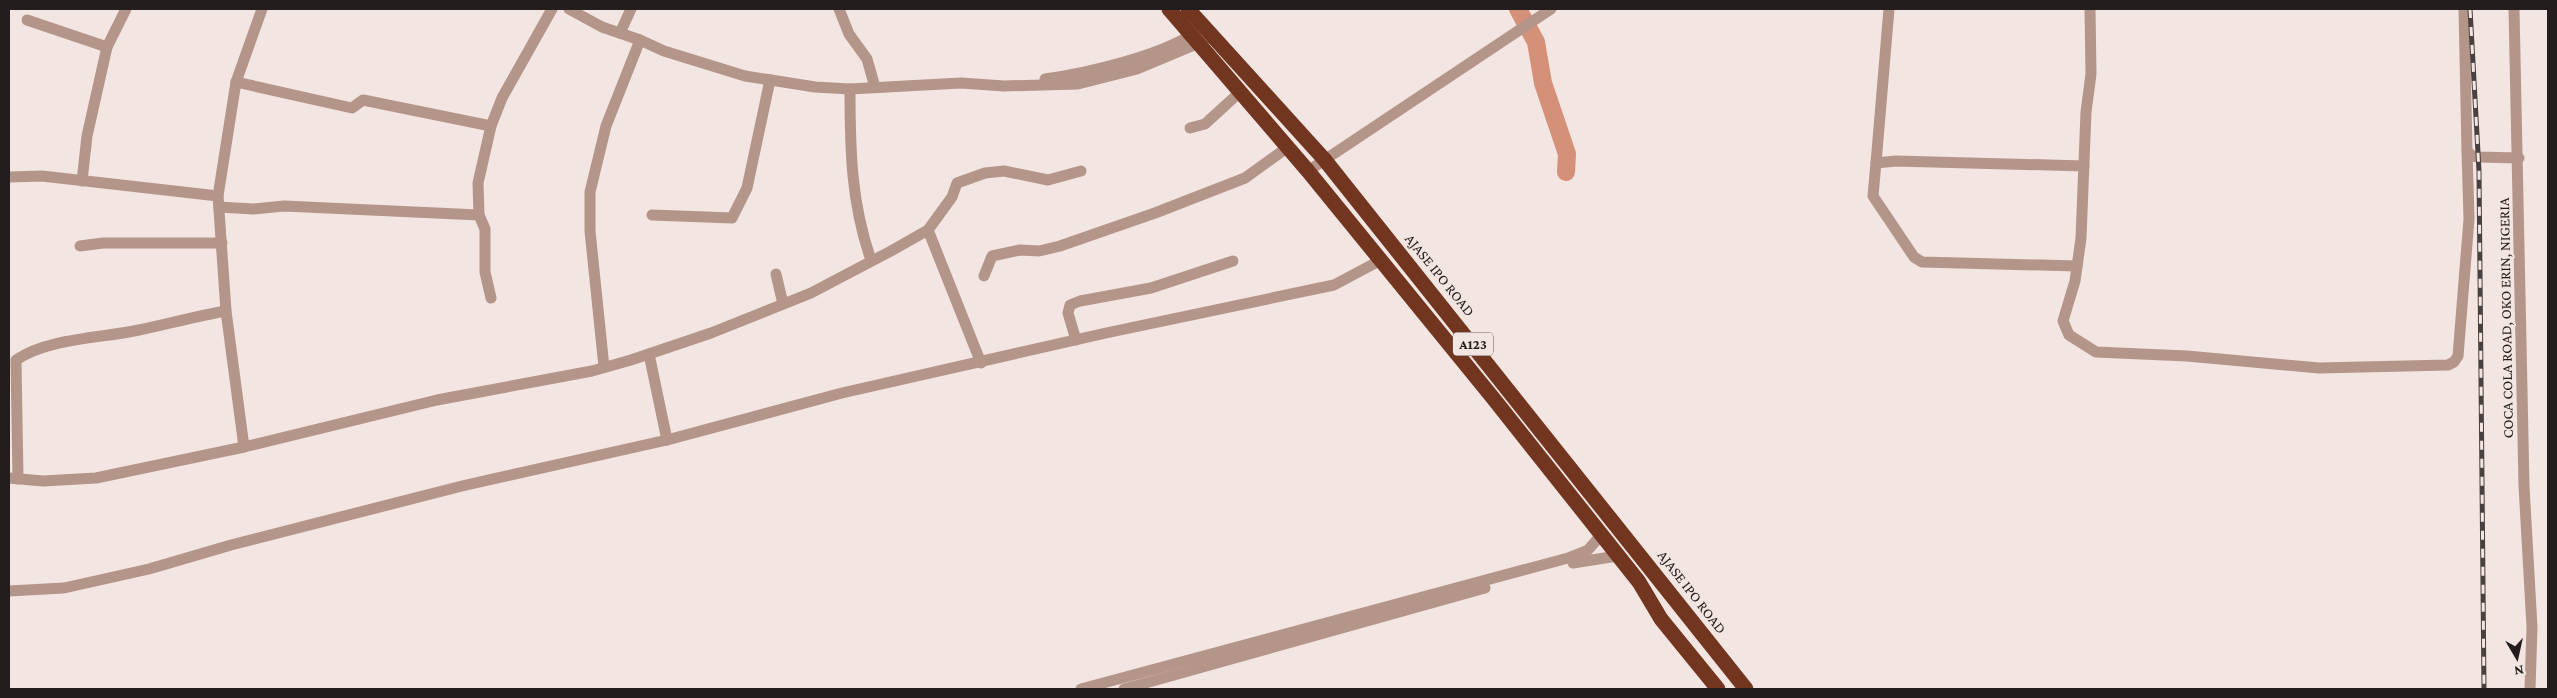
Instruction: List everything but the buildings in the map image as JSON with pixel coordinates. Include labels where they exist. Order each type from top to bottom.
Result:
[{"type":"highway","name":"AJASE IPO ROAD","points":[[1169,9],[1202,36],[1324,160],[1746,689]]},
{"type":"highway","name":"AJASE IPO ROAD","points":[[1188,9],[1202,36],[1240,92],[1381,260],[1639,582],[1661,619],[1718,689]]},
{"type":"street","points":[[82,181],[87,136],[107,47],[126,9]]},
{"type":"street","points":[[244,446],[226,311],[219,202],[236,82],[262,9]]},
{"type":"street","points":[[491,298],[485,272],[485,229],[479,215],[478,183],[491,126],[502,98],[552,9]]},
{"type":"street","points":[[569,9],[602,27],[640,40],[664,52],[745,76],[850,89],[961,83],[1004,86],[1070,76],[1105,67],[1202,36]]},
{"type":"street","points":[[620,33],[631,9]]},
{"type":"street","points":[[839,9],[850,34],[867,59],[876,87]]},
{"type":"street","points":[[1308,171],[1551,9]]},
{"type":"street","points":[[1889,9],[1873,196],[1908,250],[1922,262],[2077,266]]},
{"type":"street","points":[[2090,9],[2091,74],[2086,112],[2081,238],[2075,281],[2064,315],[2065,330],[2085,347],[2096,352],[2187,356],[2319,368],[2448,365],[2454,362],[2458,356],[2468,219],[2464,9]]},
{"type":"street","name":"COCA COLA ROAD, OKO ERIN, NIGERIA","points":[[2514,9],[2519,158],[2524,486],[2532,627],[2530,689]]},
{"type":"street","points":[[27,20],[107,47]]},
{"type":"street","points":[[604,367],[590,231],[590,192],[606,126],[640,40]]},
{"type":"street","points":[[652,215],[732,218],[747,188],[770,80]]},
{"type":"street","points":[[236,82],[352,108],[363,100],[491,126]]},
{"type":"street","points":[[850,89],[850,160],[861,230],[872,260]]},
{"type":"street","points":[[1190,128],[1205,124],[1218,115],[1240,92]]},
{"type":"street","points":[[984,276],[992,256],[1020,250],[1040,250],[1060,246],[1155,214],[1245,178],[1288,147]]},
{"type":"street","points":[[2467,151],[2472,156],[2478,157],[2519,158]]},
{"type":"street","points":[[1876,163],[1896,161],[2084,166]]},
{"type":"street","points":[[226,311],[139,330],[51,346],[24,355],[16,360],[14,479],[43,481],[96,478],[244,446],[437,400],[604,367],[711,333],[811,294],[928,230],[952,197],[957,183],[968,178],[1004,171],[1048,180],[1081,171]]},
{"type":"street","points":[[9,177],[42,176],[82,181],[219,202],[252,210],[284,206],[479,215]]},
{"type":"street","points":[[928,230],[981,363]]},
{"type":"street","points":[[80,246],[103,243],[222,243]]},
{"type":"street","points":[[1076,340],[1068,313],[1070,305],[1080,301],[1152,288],[1233,260]]},
{"type":"street","points":[[9,591],[64,588],[149,569],[231,544],[462,486],[667,440],[842,393],[1076,340],[1334,285],[1381,260]]},
{"type":"street","points":[[776,274],[784,304]]},
{"type":"street","points":[[649,354],[667,440]]},
{"type":"street","points":[[1080,689],[1568,558],[1588,550],[1601,535]]},
{"type":"street","points":[[1124,689],[1576,562],[1617,556]]},
{"type":"waterway","points":[[1518,9],[1536,42],[1543,83],[1567,154],[1566,172]]},
{"type":"railway","points":[[2470,9],[2479,171],[2484,689]]}]
